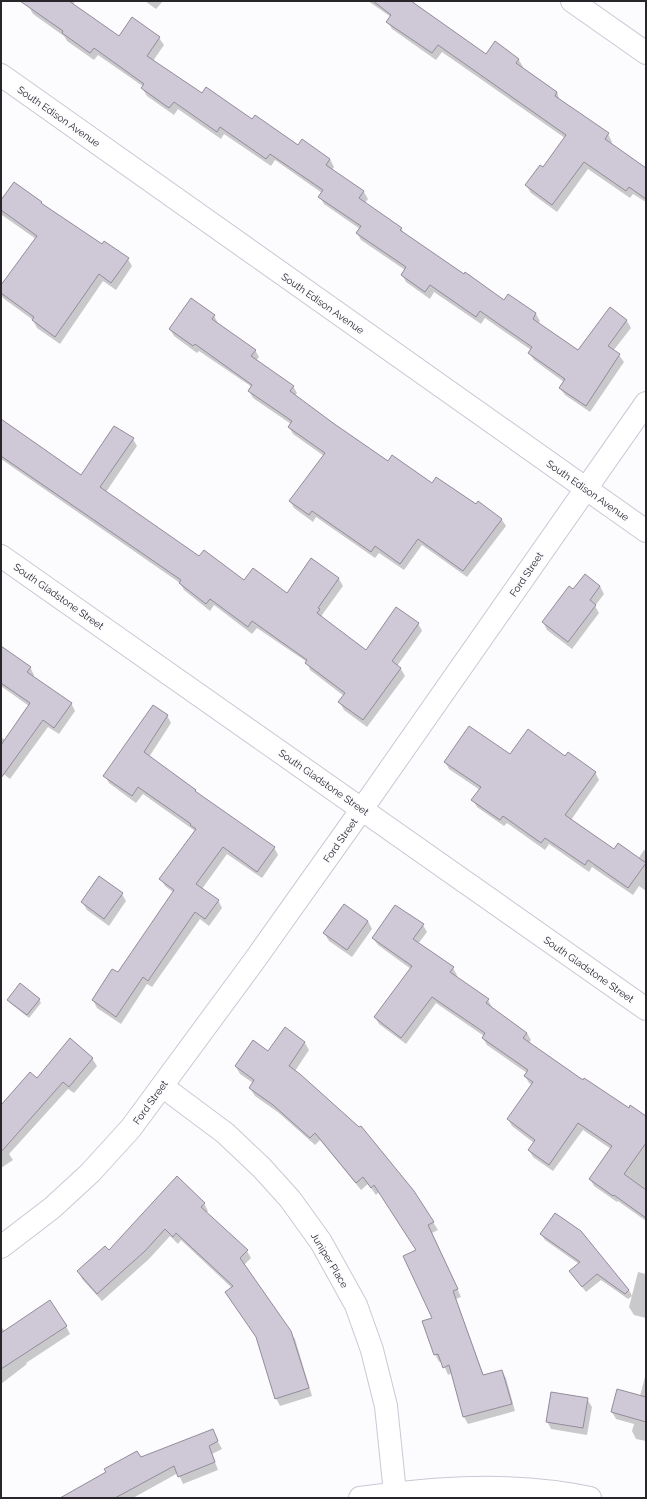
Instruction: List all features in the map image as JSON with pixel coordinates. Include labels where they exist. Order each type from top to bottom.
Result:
[{"type":"street","points":[[572,1],[646,53]]},
{"type":"street","name":"South Edison Avenue","points":[[1,75],[646,531]]},
{"type":"street","name":"Ford Street","points":[[1,1247],[52,1208],[90,1173],[131,1128],[362,809],[585,488],[646,403]]},
{"type":"street","name":"South Gladstone Street","points":[[1,556],[646,1009]]},
{"type":"street","name":"Juniper Place","points":[[162,1086],[225,1133],[262,1168],[290,1199],[321,1242],[356,1305],[372,1350],[386,1406],[395,1493]]},
{"type":"street","points":[[360,1498],[428,1490],[516,1488],[563,1492],[590,1498]]},
{"type":"building","points":[[20,1],[69,1],[119,36],[132,17],[160,37],[147,56],[202,93],[206,87],[252,119],[255,115],[298,145],[302,139],[330,159],[326,165],[364,191],[359,198],[402,228],[400,230],[464,274],[465,272],[504,300],[508,294],[536,313],[533,319],[578,350],[610,307],[627,320],[608,346],[620,354],[586,406],[559,388],[565,379],[528,353],[532,347],[480,311],[476,317],[430,285],[425,292],[401,275],[406,267],[356,233],[361,226],[318,197],[323,190],[270,154],[266,159],[220,127],[217,132],[174,102],[169,108],[141,88],[144,84],[94,48],[90,53],[62,33],[63,31]]},
{"type":"building","points":[[373,1],[411,1],[486,54],[495,41],[519,59],[516,63],[557,92],[555,96],[609,133],[605,139],[646,168],[646,199],[629,187],[626,191],[584,162],[552,205],[525,185],[540,165],[543,167],[566,135],[438,45],[432,53],[386,22],[391,15]]},
{"type":"building","points":[[14,182],[42,202],[41,203],[102,244],[104,241],[129,258],[111,283],[99,274],[55,337],[32,320],[34,317],[1,293],[1,285],[37,236],[1,210],[1,200]]},
{"type":"building","points":[[191,298],[215,315],[212,319],[256,350],[251,356],[294,386],[290,391],[333,423],[388,461],[392,455],[432,483],[436,477],[476,504],[478,501],[502,519],[463,571],[418,539],[400,564],[375,546],[371,552],[312,511],[309,515],[289,501],[325,453],[288,427],[292,421],[248,391],[252,385],[195,344],[193,346],[169,329]]},
{"type":"building","points":[[1,419],[81,475],[114,426],[134,438],[100,487],[199,556],[204,550],[244,580],[253,568],[287,593],[311,558],[339,578],[318,608],[320,609],[317,613],[366,650],[396,607],[419,623],[392,661],[401,668],[363,720],[338,702],[345,693],[305,663],[307,660],[252,621],[248,627],[210,599],[206,604],[179,583],[181,580],[1,456]]},
{"type":"building","points":[[585,574],[600,586],[590,600],[596,605],[568,642],[542,622],[569,586],[573,589]]},
{"type":"building","points":[[1,646],[31,667],[27,672],[72,703],[54,728],[43,720],[1,778],[1,745],[30,703],[1,683]]},
{"type":"building","points":[[153,705],[168,715],[144,752],[196,790],[195,791],[275,847],[257,872],[223,847],[196,884],[219,900],[205,919],[195,912],[148,981],[143,977],[116,1017],[92,1000],[112,969],[118,972],[174,890],[159,879],[196,829],[138,787],[132,796],[103,776]]},
{"type":"building","points":[[469,726],[510,754],[528,729],[565,756],[568,752],[596,772],[565,815],[614,849],[618,843],[646,863],[628,888],[588,860],[585,865],[545,838],[541,843],[503,816],[500,820],[471,800],[481,787],[444,762]]},
{"type":"building","points":[[99,876],[123,893],[104,919],[81,902]]},
{"type":"building","points":[[344,904],[368,921],[347,950],[323,933]]},
{"type":"building","points":[[395,905],[424,924],[413,939],[454,967],[450,972],[489,999],[486,1003],[527,1033],[523,1038],[583,1080],[584,1078],[629,1108],[630,1105],[646,1116],[646,1143],[624,1174],[646,1190],[646,1218],[589,1179],[612,1146],[578,1123],[549,1165],[528,1150],[535,1140],[507,1119],[533,1082],[524,1076],[528,1070],[482,1038],[485,1033],[432,997],[401,1038],[374,1017],[412,966],[372,938]]},
{"type":"building","points":[[20,983],[40,999],[27,1015],[7,1000]]},
{"type":"building","points":[[285,1027],[305,1042],[289,1066],[359,1127],[361,1126],[414,1191],[434,1222],[428,1225],[458,1289],[453,1291],[483,1375],[502,1370],[512,1404],[463,1417],[449,1365],[443,1368],[438,1354],[434,1355],[422,1321],[432,1318],[403,1256],[416,1250],[374,1185],[371,1188],[363,1177],[356,1183],[315,1133],[310,1138],[273,1105],[249,1088],[254,1080],[235,1066],[253,1040],[268,1051]]},
{"type":"building","points":[[70,1038],[93,1058],[69,1087],[63,1082],[1,1152],[1,1105],[30,1072],[37,1078]]},
{"type":"building","points":[[177,1176],[205,1203],[201,1207],[248,1250],[240,1258],[291,1331],[309,1388],[275,1399],[256,1337],[225,1292],[233,1286],[176,1233],[173,1237],[165,1229],[145,1251],[97,1294],[77,1271],[105,1246],[109,1250]]},
{"type":"building","points":[[555,1213],[581,1231],[629,1290],[625,1294],[597,1274],[582,1287],[569,1271],[580,1262],[540,1234]]},
{"type":"building","points":[[50,1300],[67,1326],[1,1369],[1,1333]]},
{"type":"building","points":[[617,1389],[646,1397],[646,1422],[611,1412]]},
{"type":"building","points":[[551,1392],[588,1398],[583,1428],[546,1422]]},
{"type":"building","points":[[213,1429],[218,1441],[209,1446],[215,1462],[178,1477],[174,1466],[115,1498],[60,1498],[106,1472],[104,1469],[137,1451],[141,1457]]}]
